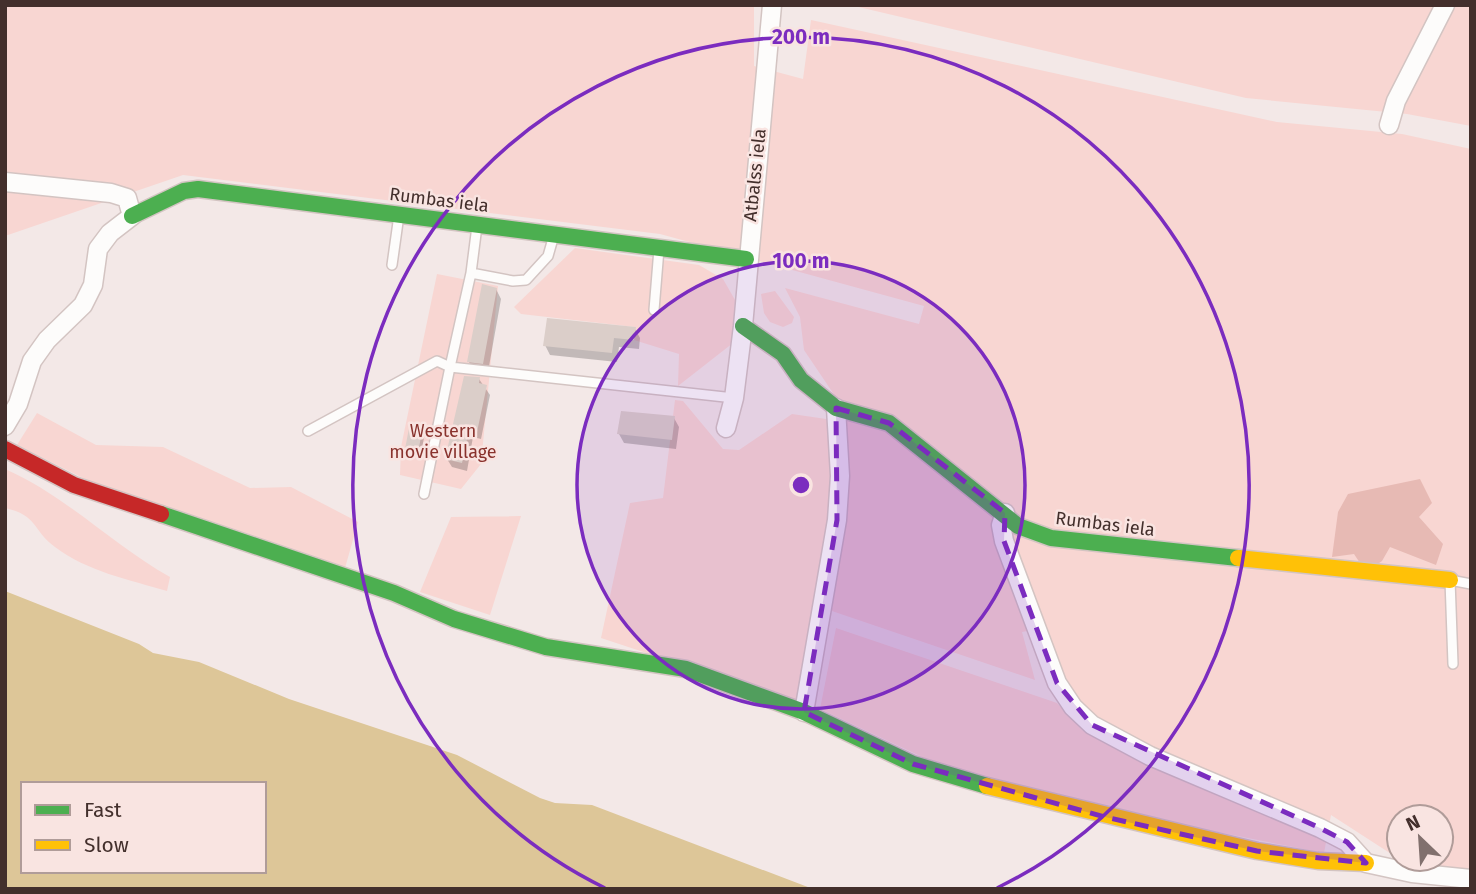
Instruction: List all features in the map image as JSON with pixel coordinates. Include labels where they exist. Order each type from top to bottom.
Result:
[{"type":"street","name":"Atbalss iela","points":[[726,428],[734,398],[743,326],[772,5]]},
{"type":"street","points":[[1389,125],[1396,101],[1445,5]]},
{"type":"street","points":[[5,182],[111,193],[127,198],[132,216],[110,233],[98,249],[93,285],[83,305],[47,340],[32,361],[18,404],[5,426]]},
{"type":"street","name":"Rumbas iela","points":[[132,216],[184,191],[198,189],[747,260]]},
{"type":"street","name":"Rumbas iela","points":[[743,326],[783,354],[801,380],[836,408],[889,423],[1018,526],[1051,538],[1450,580]]},
{"type":"street","points":[[804,712],[838,520],[840,476],[836,408]]},
{"type":"street","points":[[5,449],[74,485],[337,573],[454,620],[546,647],[685,669],[804,712],[913,764],[1015,794],[1257,851],[1318,861],[1366,863],[1412,873],[1471,879]]},
{"type":"street","points":[[1005,513],[1000,525],[1003,541],[1057,683],[1073,707],[1092,725],[1150,756],[1347,842],[1366,863]]},
{"type":"lane","points":[[392,265],[399,215]]},
{"type":"lane","points":[[424,494],[471,273],[477,224]]},
{"type":"lane","points":[[471,273],[513,281],[526,280],[548,256],[554,234]]},
{"type":"lane","points":[[654,310],[659,247]]},
{"type":"lane","points":[[307,431],[437,361],[450,367],[734,398]]},
{"type":"lane","points":[[1453,664],[1450,580],[1471,584]]},
{"type":"highlighted area","points":[[836,408],[889,423],[1005,513],[1004,541],[1057,683],[1092,725],[1320,828],[1347,842],[1366,863],[1257,851],[1105,817],[913,764],[804,712],[837,520]]},
{"type":"green space","points":[[5,5],[754,5],[754,66],[803,79],[811,20],[1277,122],[1402,134],[1471,149],[1471,874],[1455,871],[1455,803],[1385,803],[1385,850],[1331,815],[1324,853],[1146,818],[937,764],[820,709],[836,628],[1057,703],[1082,730],[1157,768],[1073,696],[1044,628],[1022,632],[1035,680],[832,611],[833,594],[818,592],[801,704],[601,638],[630,503],[663,498],[675,400],[683,401],[723,449],[739,450],[792,414],[833,420],[835,396],[804,350],[800,317],[785,288],[919,324],[924,306],[660,234],[183,175],[5,236]]},
{"type":"green space","points":[[850,5],[1471,5],[1471,126],[1407,114],[1246,98]]},
{"type":"green space","points":[[575,248],[699,265],[723,279],[735,300],[733,343],[678,386],[679,354],[634,340],[635,327],[521,314],[514,307]]},
{"type":"green space","name":"Western movie village","points":[[437,274],[498,286],[481,464],[461,489],[400,475],[401,447]]},
{"type":"green space","points":[[775,291],[794,317],[792,323],[783,327],[770,322],[764,313],[761,294]]},
{"type":"green space","points":[[37,413],[96,445],[163,447],[250,488],[291,487],[358,522],[345,568],[95,484],[17,445]]},
{"type":"green space","points":[[5,469],[48,492],[170,577],[167,591],[94,569],[55,547],[24,515],[5,508]]},
{"type":"green space","points":[[521,516],[490,615],[420,592],[451,517]]},
{"type":"shaded area","points":[[1420,479],[1432,503],[1419,517],[1443,544],[1436,565],[1390,547],[1382,561],[1366,572],[1354,554],[1332,557],[1338,512],[1348,494]]},
{"type":"shaded area","points":[[5,591],[139,644],[153,653],[199,662],[289,699],[457,755],[540,798],[555,803],[592,805],[813,889],[5,889]]},
{"type":"building","points":[[482,284],[497,288],[483,364],[467,362]]},
{"type":"building","points":[[547,318],[636,327],[634,340],[614,338],[612,353],[543,346]]},
{"type":"building","points":[[464,376],[480,377],[479,383],[487,385],[477,432],[469,429],[462,463],[445,459]]},
{"type":"building","points":[[621,411],[675,416],[672,440],[617,434]]},
{"type":"building","points":[[410,423],[423,426],[418,453],[405,449]]},
{"type":"traffic: fast","points":[[132,216],[184,191],[198,189],[746,259]]},
{"type":"traffic: fast","points":[[743,326],[783,354],[801,380],[836,408],[889,423],[1018,526],[1051,538],[1238,558]]},
{"type":"traffic: fast","points":[[161,514],[394,593],[454,619],[546,647],[686,669],[804,712],[913,764],[987,786]]},
{"type":"traffic: slow","points":[[1238,558],[1450,580]]},
{"type":"traffic: slow","points":[[987,786],[1257,851],[1318,861],[1366,863]]},
{"type":"traffic: jam","points":[[5,449],[74,485],[161,514]]}]
